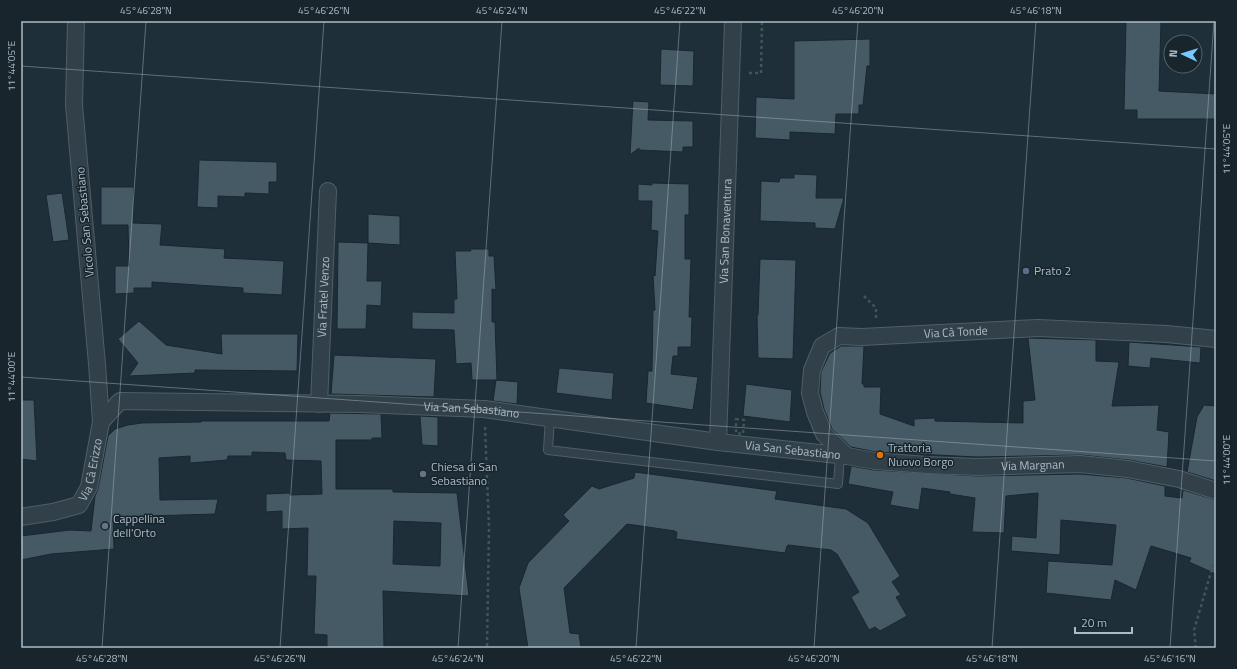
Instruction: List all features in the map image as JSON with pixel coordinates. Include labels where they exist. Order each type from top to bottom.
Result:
[{"type":"street","name":"Vicolo San Sebastiano","points":[[76,21],[74,105],[97,356],[101,422]]},
{"type":"street","name":"Via San Bonaventura","points":[[718,442],[733,21]]},
{"type":"street","name":"Via Fratel Venzo","points":[[319,404],[328,191]]},
{"type":"street","name":"Via Cà Tonde","points":[[843,456],[824,434],[814,412],[810,393],[812,370],[822,346],[839,336],[878,336],[1038,328],[1143,332],[1216,339]]},
{"type":"street","name":"Via San Sebastiano","points":[[101,422],[120,401],[431,406],[484,409],[718,442],[843,456]]},
{"type":"street","name":"Via Cà Erizzo","points":[[21,518],[79,506],[89,487],[101,422]]},
{"type":"street","name":"Via Margnan","points":[[843,456],[875,461],[927,465],[977,466],[1080,464],[1128,469],[1179,479],[1216,491]]},
{"type":"lane","points":[[550,418],[548,450],[838,484],[843,456]]},
{"type":"path","points":[[732,73],[761,72],[762,21]]},
{"type":"path","points":[[864,296],[876,308],[878,336]]},
{"type":"path","points":[[484,409],[489,528],[487,648]]},
{"type":"path","points":[[1196,648],[1194,630],[1216,555]]},
{"type":"building","points":[[1126,21],[1161,21],[1159,91],[1216,94],[1216,119],[1137,119],[1137,110],[1124,110]]},
{"type":"building","points":[[870,39],[870,66],[867,66],[863,105],[859,105],[859,114],[836,114],[835,134],[790,132],[790,140],[755,138],[756,97],[794,99],[794,41]]},
{"type":"building","points":[[661,49],[694,51],[693,86],[660,85]]},
{"type":"building","points":[[633,101],[649,102],[648,120],[693,121],[693,147],[683,147],[683,152],[639,150],[639,148],[630,155]]},
{"type":"building","points":[[199,160],[277,162],[277,182],[269,182],[269,194],[245,193],[245,197],[218,196],[218,208],[197,207]]},
{"type":"building","points":[[794,174],[817,175],[816,198],[844,198],[835,229],[815,228],[815,223],[760,221],[761,181],[779,182],[780,178],[794,178]]},
{"type":"building","points":[[652,183],[689,184],[689,215],[685,215],[685,259],[691,259],[689,317],[692,317],[691,347],[678,347],[678,356],[673,356],[671,374],[698,377],[693,410],[646,403],[648,371],[652,371],[653,310],[655,310],[653,275],[655,276],[658,231],[651,230],[652,201],[638,201],[638,184],[652,185]]},
{"type":"building","points":[[101,187],[134,187],[133,223],[162,224],[160,245],[225,249],[224,258],[284,261],[282,295],[243,293],[243,288],[152,282],[152,288],[134,288],[134,293],[115,294],[115,266],[129,266],[128,225],[101,225]]},
{"type":"building","points":[[62,193],[69,240],[53,242],[46,195]]},
{"type":"building","points":[[368,214],[400,216],[400,245],[368,243]]},
{"type":"building","points":[[338,242],[368,243],[367,281],[382,281],[381,306],[367,305],[366,329],[337,329]]},
{"type":"building","points":[[470,249],[489,249],[489,256],[494,256],[496,290],[492,289],[492,322],[495,322],[497,380],[472,380],[471,363],[456,364],[454,330],[412,329],[412,312],[454,313],[454,299],[457,299],[455,251],[471,251]]},
{"type":"building","points":[[760,259],[796,260],[793,359],[758,358],[757,315]]},
{"type":"building","points":[[139,321],[166,345],[222,354],[221,334],[298,334],[297,371],[195,370],[195,373],[129,376],[138,363],[118,339]]},
{"type":"building","points":[[1028,338],[1096,340],[1096,361],[1119,362],[1112,406],[1159,405],[1157,430],[1169,432],[1167,467],[1129,460],[1081,455],[977,457],[876,452],[851,447],[832,429],[824,409],[820,392],[821,372],[830,353],[841,346],[864,346],[862,384],[864,384],[864,387],[881,387],[880,414],[914,426],[914,419],[935,418],[935,421],[1023,423],[1023,401],[1035,400]]},
{"type":"building","points":[[1129,342],[1201,347],[1200,363],[1151,358],[1150,368],[1128,366]]},
{"type":"building","points":[[334,355],[436,359],[434,397],[331,394]]},
{"type":"building","points":[[559,368],[614,373],[612,400],[556,393]]},
{"type":"building","points":[[496,380],[518,382],[517,404],[493,401]]},
{"type":"building","points":[[746,384],[792,390],[790,422],[743,416]]},
{"type":"building","points":[[21,400],[34,400],[37,461],[21,459]]},
{"type":"building","points":[[1204,405],[1216,406],[1216,481],[1187,472],[1197,417]]},
{"type":"building","points":[[330,413],[381,414],[382,438],[372,438],[372,440],[336,440],[336,489],[393,489],[393,492],[457,493],[469,596],[383,591],[384,648],[327,648],[327,635],[314,634],[316,576],[307,576],[308,528],[282,529],[282,511],[266,512],[266,494],[322,494],[321,461],[286,460],[285,453],[252,452],[252,456],[228,456],[227,460],[190,463],[190,456],[159,458],[160,500],[218,499],[215,514],[113,517],[114,549],[51,554],[21,560],[21,536],[70,530],[91,531],[95,496],[98,489],[108,436],[115,429],[142,423],[201,421],[329,421]],"holes":[[[394,521],[441,523],[440,566],[393,564]]]},
{"type":"building","points":[[420,416],[438,417],[438,446],[422,445]]},
{"type":"building","points":[[851,466],[874,470],[977,476],[1080,474],[1127,478],[1165,486],[1165,496],[1182,498],[1183,490],[1216,500],[1216,574],[1189,562],[1191,558],[1151,546],[1136,590],[1115,580],[1111,600],[1046,593],[1048,561],[1112,565],[1116,525],[1061,520],[1060,555],[1011,551],[1012,536],[1036,538],[1038,493],[1006,496],[1004,533],[972,532],[975,498],[950,494],[950,492],[922,488],[919,510],[890,505],[893,492],[848,484]]},
{"type":"building","points":[[635,472],[777,491],[775,499],[846,509],[868,523],[900,576],[892,582],[901,595],[896,597],[907,616],[880,631],[875,627],[869,630],[851,597],[859,592],[837,554],[831,550],[788,545],[785,553],[676,539],[677,532],[675,531],[627,524],[564,588],[570,633],[579,634],[581,648],[528,648],[519,588],[528,563],[569,521],[563,515],[592,486],[599,489],[634,478]]},
{"type":"place","name":"Prato 2","points":[[1026,271]]},
{"type":"place","name":"Trattoria Nuovo Borgo","points":[[880,455]]},
{"type":"place","name":"Chiesa di San Sebastiano","points":[[423,474]]},
{"type":"place","name":"Cappellina dell'Orto","points":[[105,526]]}]
